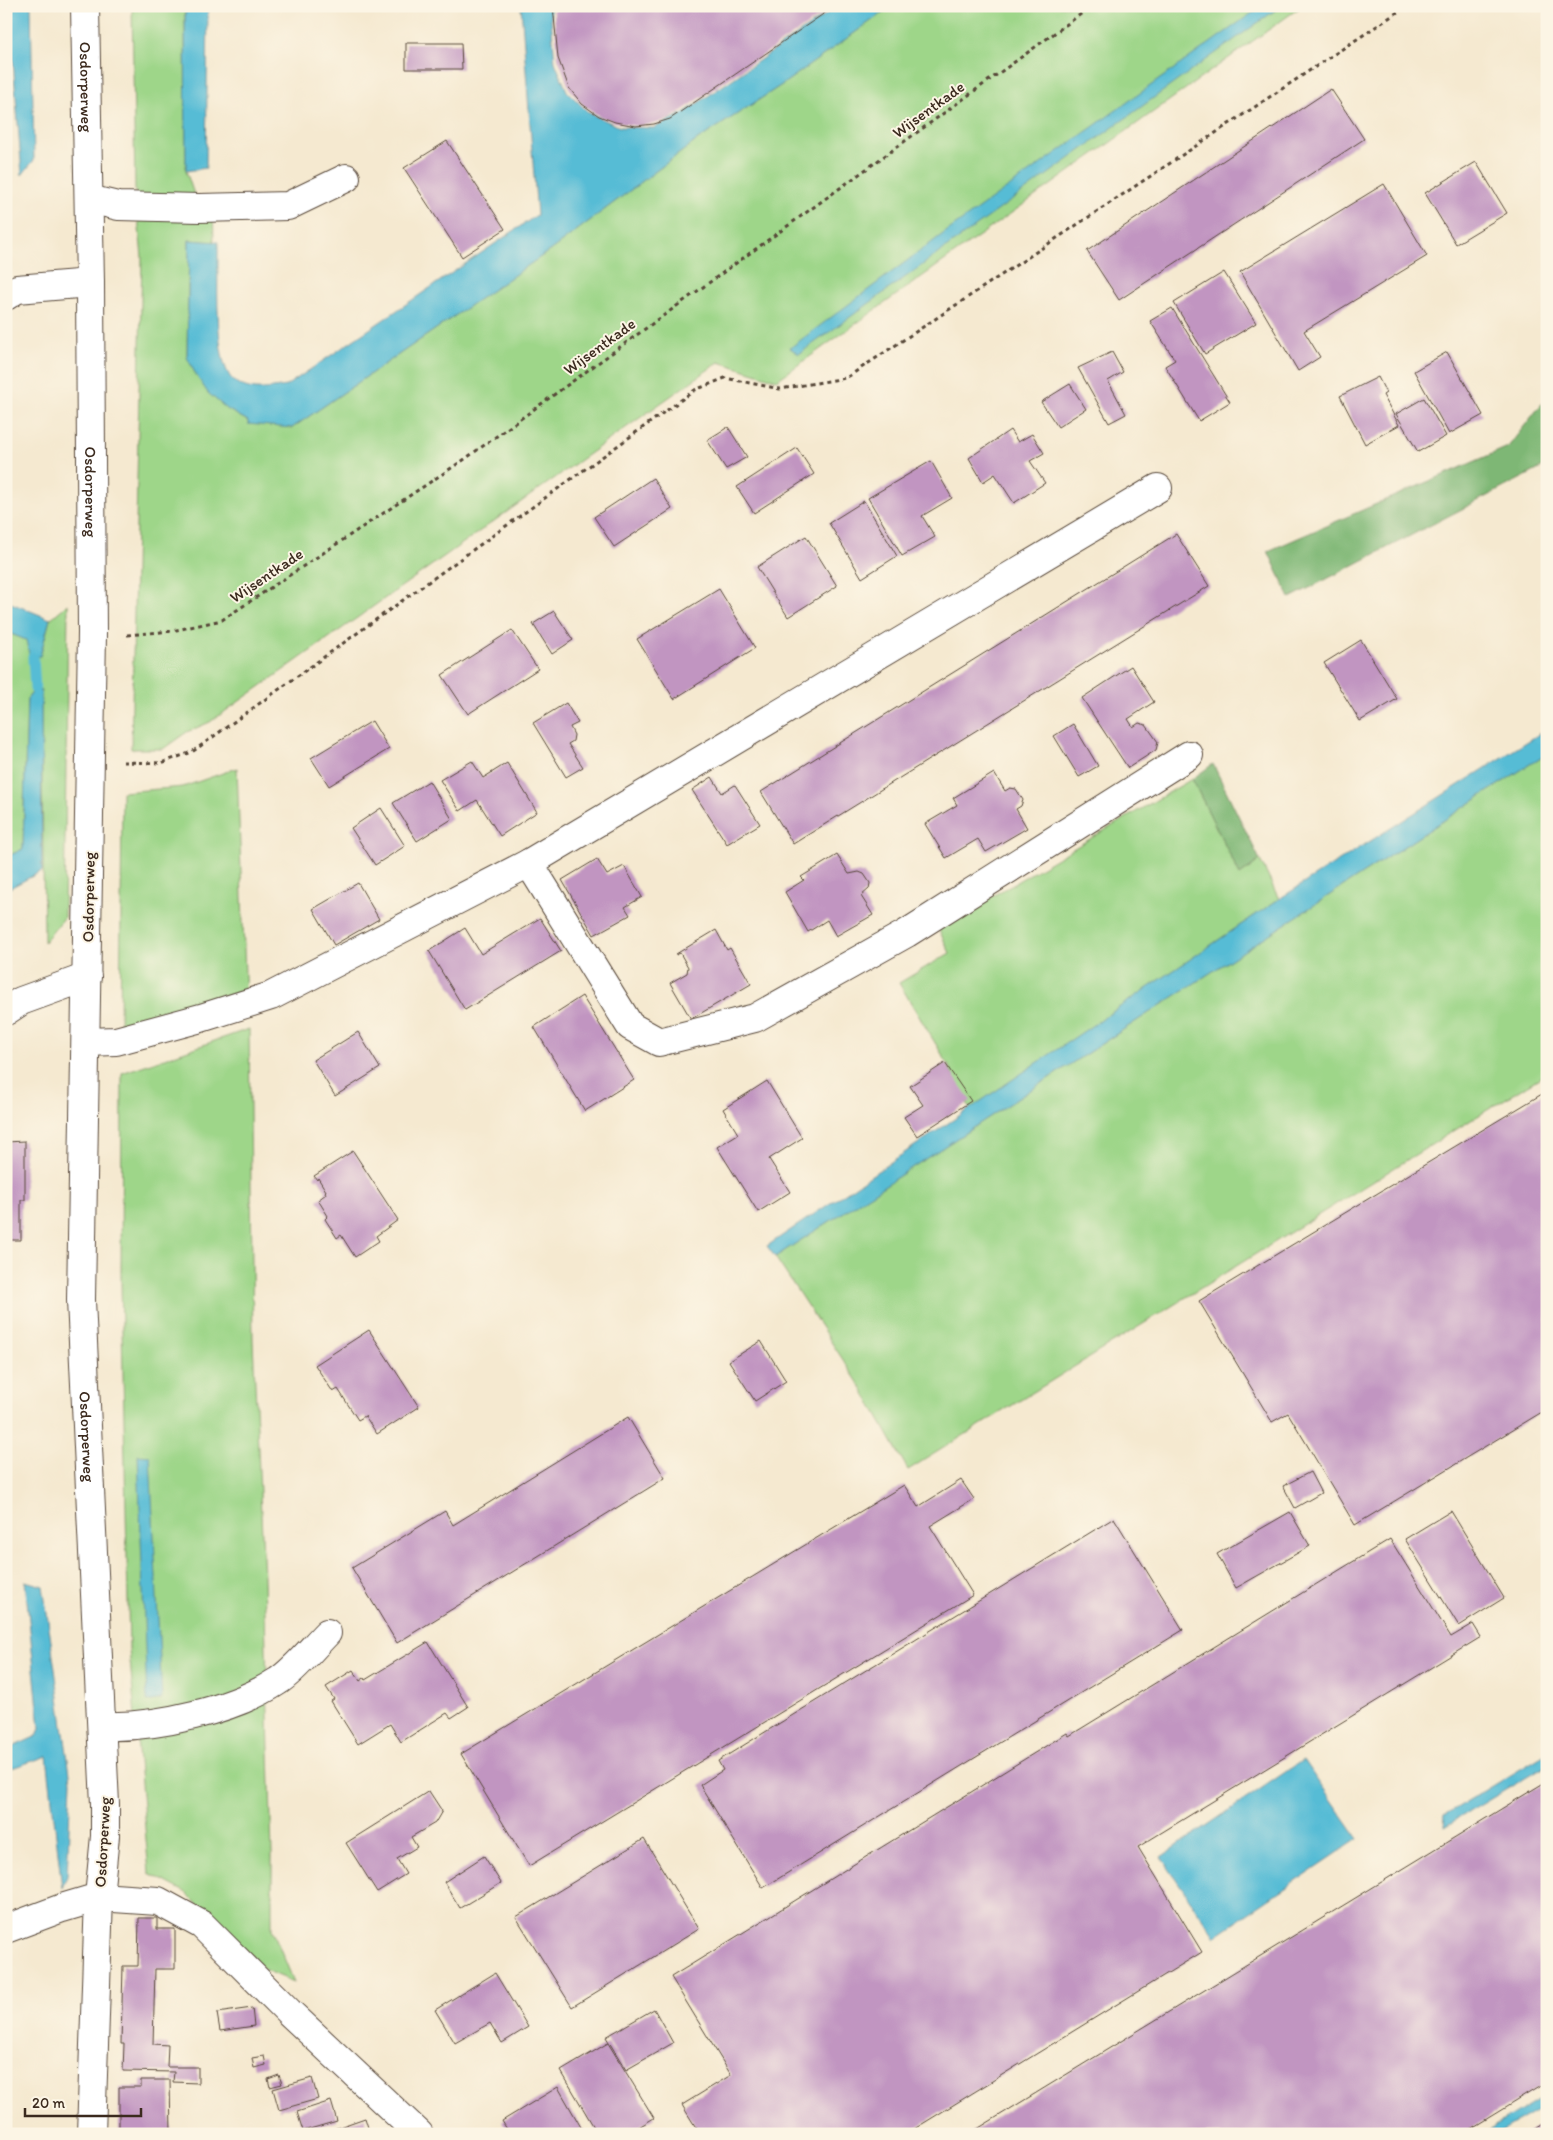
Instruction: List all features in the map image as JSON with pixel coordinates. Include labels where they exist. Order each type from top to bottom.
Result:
[{"type":"street","name":"Osdorperweg","points":[[85,6],[90,284],[92,633],[82,1300],[103,1726],[105,1836],[99,1897],[92,2134]]},
{"type":"street","points":[[89,199],[118,206],[198,208],[288,206],[346,178]]},
{"type":"street","points":[[6,296],[17,289],[90,284]]},
{"type":"street","points":[[86,1042],[116,1040],[201,1018],[270,996],[529,863],[1158,488]]},
{"type":"street","points":[[529,863],[630,1026],[659,1042],[754,1018],[907,932],[1189,755]]},
{"type":"street","points":[[6,1011],[21,1001],[87,977]]},
{"type":"street","points":[[103,1726],[129,1727],[167,1721],[227,1706],[278,1681],[327,1634]]},
{"type":"street","name":"Osdorperweg","points":[[99,1897],[158,1901],[202,1925],[289,2012],[419,2134]]},
{"type":"street","points":[[6,1928],[99,1897]]},
{"type":"path","name":"Wijsentkade","points":[[92,633],[122,635],[172,631],[222,620],[464,459],[1092,6]]},
{"type":"path","points":[[90,762],[161,763],[192,752],[694,390],[725,378],[780,389],[846,378],[1407,6]]},
{"type":"green space","points":[[132,6],[185,6],[186,171],[196,200],[213,206],[214,242],[189,240],[187,357],[227,409],[248,421],[292,428],[552,249],[696,141],[783,84],[892,6],[1302,6],[777,380],[719,362],[210,722],[187,732],[163,749],[131,749],[142,257],[135,189]]},
{"type":"green space","points":[[1547,397],[1547,465],[1290,598],[1268,551],[1508,447]]},
{"type":"green space","points":[[68,604],[64,918],[44,942],[41,690],[35,689],[27,699],[23,849],[6,857],[6,632],[27,640],[40,656],[50,619]]},
{"type":"green space","points":[[1547,753],[1547,1073],[908,1470],[863,1390],[775,1257]]},
{"type":"green space","points":[[1213,764],[1260,860],[1240,875],[1192,779]]},
{"type":"green space","points":[[237,768],[246,1000],[120,1034],[122,792],[183,787]]},
{"type":"green space","points":[[1192,779],[1240,875],[1260,860],[1279,899],[970,1109],[946,1061],[899,983],[950,953],[938,928]]},
{"type":"green space","points":[[249,1029],[253,1341],[264,1578],[272,1855],[272,1929],[294,1982],[265,1970],[185,1892],[149,1873],[129,1649],[121,1281],[122,1073]]},
{"type":"water","points":[[15,6],[31,6],[34,160],[22,175],[11,33],[6,36],[6,15],[15,9]]},
{"type":"water","points":[[185,6],[208,6],[206,168],[186,171]]},
{"type":"water","points":[[521,6],[550,6],[555,62],[567,91],[589,113],[620,127],[654,128],[682,114],[838,6],[892,6],[783,84],[696,141],[552,249],[292,428],[248,424],[248,421],[227,409],[208,393],[187,357],[189,240],[218,242],[218,316],[222,356],[227,371],[234,381],[240,385],[253,389],[266,389],[286,386],[537,215]]},
{"type":"water","points":[[1262,6],[1281,6],[799,354],[790,348],[943,234]]},
{"type":"water","points":[[6,601],[50,619],[40,656],[33,657],[29,654],[26,640],[6,632]]},
{"type":"water","points":[[35,689],[41,690],[42,871],[6,890],[6,857],[23,849],[27,699]]},
{"type":"water","points":[[1547,729],[1547,753],[775,1257],[767,1246],[1279,899]]},
{"type":"water","points":[[138,1455],[150,1456],[162,1699],[147,1702]]},
{"type":"water","points":[[25,1581],[43,1586],[71,1781],[67,1876],[62,1888],[47,1756],[6,1770],[6,1750],[37,1736],[40,1728]]},
{"type":"water","points":[[1547,1753],[1547,1765],[1444,1827],[1445,1815]]},
{"type":"water","points":[[1303,1760],[1358,1839],[1215,1936],[1161,1857]]},
{"type":"water","points":[[1547,2094],[1547,2105],[1498,2134],[1483,2134]]},
{"type":"building","points":[[553,6],[835,6],[670,119],[654,124],[636,126],[615,122],[599,116],[582,104],[569,88],[558,58]]},
{"type":"building","points":[[406,43],[461,43],[462,69],[406,69]]},
{"type":"building","points":[[1331,89],[1364,139],[1119,300],[1087,251]]},
{"type":"building","points":[[447,141],[505,229],[462,257],[404,168]]},
{"type":"building","points":[[1476,162],[1507,213],[1456,244],[1425,193]]},
{"type":"building","points":[[1384,184],[1427,256],[1304,331],[1320,357],[1298,371],[1240,272]]},
{"type":"building","points":[[1224,272],[1256,323],[1205,354],[1174,303]]},
{"type":"building","points":[[1172,308],[1230,402],[1199,421],[1165,366],[1175,360],[1150,321]]},
{"type":"building","points":[[1112,352],[1123,372],[1108,381],[1126,414],[1109,423],[1078,368]]},
{"type":"building","points":[[1447,352],[1483,415],[1449,434],[1414,371]]},
{"type":"building","points":[[1378,377],[1386,393],[1383,395],[1399,425],[1365,444],[1340,396]]},
{"type":"building","points":[[1070,384],[1086,409],[1058,427],[1041,402]]},
{"type":"building","points":[[1424,398],[1446,436],[1418,452],[1396,414]]},
{"type":"building","points":[[728,427],[747,457],[726,469],[707,440]]},
{"type":"building","points":[[1010,430],[1018,442],[1032,434],[1044,453],[1030,461],[1045,483],[1014,503],[995,474],[983,482],[969,458]]},
{"type":"building","points":[[797,448],[814,474],[754,513],[737,487]]},
{"type":"building","points":[[931,461],[952,498],[922,516],[935,537],[902,556],[868,498]]},
{"type":"building","points":[[653,478],[672,509],[614,547],[594,517]]},
{"type":"building","points":[[864,501],[897,556],[862,578],[829,523]]},
{"type":"building","points":[[1176,534],[1209,586],[793,844],[761,792]]},
{"type":"building","points":[[806,536],[837,586],[788,617],[757,567]]},
{"type":"building","points":[[719,589],[755,648],[674,699],[637,639]]},
{"type":"building","points":[[554,611],[573,640],[552,654],[533,624]]},
{"type":"building","points":[[512,630],[538,669],[468,714],[442,675]]},
{"type":"building","points":[[1361,640],[1397,699],[1360,721],[1324,663]]},
{"type":"building","points":[[1131,666],[1154,702],[1128,719],[1133,727],[1139,723],[1146,725],[1158,742],[1156,750],[1128,768],[1082,698]]},
{"type":"building","points":[[566,703],[578,723],[570,727],[574,735],[573,741],[568,744],[583,767],[566,777],[533,723]]},
{"type":"building","points":[[372,721],[389,749],[329,786],[311,758]]},
{"type":"building","points":[[1073,724],[1098,766],[1079,777],[1054,736]]},
{"type":"building","points":[[472,761],[483,778],[507,763],[537,812],[500,836],[477,800],[460,811],[440,780]]},
{"type":"building","points":[[994,773],[1005,791],[1010,788],[1016,789],[1023,800],[1021,806],[1016,809],[1027,828],[986,852],[978,839],[946,858],[925,824],[957,805],[953,798]]},
{"type":"building","points":[[712,777],[722,793],[735,785],[760,824],[727,844],[692,790]]},
{"type":"building","points":[[429,781],[452,819],[417,841],[393,803]]},
{"type":"building","points":[[381,808],[405,846],[375,865],[351,828]]},
{"type":"building","points":[[837,855],[849,874],[859,872],[864,874],[870,883],[869,889],[861,896],[873,915],[836,936],[827,920],[808,932],[785,892],[804,880],[801,877]]},
{"type":"building","points":[[597,859],[607,875],[624,866],[642,897],[625,907],[630,915],[594,935],[562,880]]},
{"type":"building","points":[[358,883],[379,919],[334,945],[313,909]]},
{"type":"building","points":[[540,918],[561,951],[465,1010],[429,951],[465,928],[481,954]]},
{"type":"building","points":[[716,930],[727,950],[730,948],[751,984],[691,1019],[670,983],[687,973],[688,967],[680,953],[676,954]]},
{"type":"building","points":[[582,996],[634,1080],[585,1111],[534,1027]]},
{"type":"building","points":[[358,1032],[380,1068],[335,1096],[313,1060]]},
{"type":"building","points":[[945,1063],[971,1101],[917,1136],[904,1117],[923,1105],[910,1086]]},
{"type":"building","points":[[767,1081],[802,1138],[769,1159],[790,1192],[758,1212],[717,1147],[738,1134],[723,1109]]},
{"type":"building","points":[[1547,1091],[1547,1409],[1355,1525],[1288,1413],[1272,1422],[1199,1301]]},
{"type":"building","points":[[25,1141],[25,1200],[21,1200],[21,1240],[6,1240],[6,1142]]},
{"type":"building","points":[[353,1151],[398,1220],[376,1236],[379,1241],[355,1257],[341,1235],[337,1238],[325,1219],[328,1216],[318,1200],[326,1194],[326,1191],[318,1178],[317,1180],[314,1176]]},
{"type":"building","points":[[369,1330],[419,1407],[377,1434],[365,1416],[358,1420],[338,1389],[333,1392],[315,1365]]},
{"type":"building","points":[[761,1341],[786,1381],[755,1401],[729,1361]]},
{"type":"building","points":[[628,1417],[665,1478],[397,1643],[352,1568],[445,1511],[453,1525]]},
{"type":"building","points":[[1310,1472],[1321,1493],[1295,1508],[1283,1486]]},
{"type":"building","points":[[961,1480],[974,1499],[930,1526],[973,1595],[529,1866],[461,1754],[904,1485],[918,1507]]},
{"type":"building","points":[[1451,1511],[1504,1598],[1459,1626],[1405,1539]]},
{"type":"building","points":[[1290,1512],[1310,1546],[1236,1588],[1217,1554]]},
{"type":"building","points":[[1114,1518],[1183,1630],[763,1888],[700,1785],[723,1770],[718,1761]]},
{"type":"building","points":[[1390,1539],[1451,1637],[1473,1624],[1481,1637],[1138,1847],[1202,1952],[906,2134],[700,2134],[682,2105],[731,2075],[671,1977],[1067,1733],[1069,1736]]},
{"type":"building","points":[[428,1642],[468,1707],[451,1718],[447,1713],[401,1742],[390,1724],[358,1744],[331,1701],[334,1699],[326,1687],[353,1670],[360,1681],[364,1678],[365,1680]]},
{"type":"building","points":[[1547,1781],[1547,2082],[1462,2134],[969,2134]]},
{"type":"building","points":[[429,1791],[442,1811],[435,1823],[411,1837],[417,1847],[397,1859],[406,1874],[377,1892],[346,1843]]},
{"type":"building","points":[[644,1839],[699,1929],[572,2007],[516,1917]]},
{"type":"building","points":[[484,1856],[501,1883],[460,1908],[444,1882]]},
{"type":"building","points":[[139,1918],[157,1918],[157,1929],[175,1929],[175,1969],[155,1969],[153,2044],[168,2045],[167,2067],[198,2067],[198,2083],[173,2082],[174,2072],[123,2071],[124,2044],[121,2044],[123,1966],[138,1966]]},
{"type":"building","points":[[495,1973],[528,2027],[502,2043],[490,2023],[455,2043],[435,2010]]},
{"type":"building","points":[[252,2008],[254,2026],[220,2031],[217,2013]]},
{"type":"building","points":[[654,2009],[673,2043],[626,2070],[606,2037]]},
{"type":"building","points":[[608,2043],[654,2118],[627,2134],[598,2134],[561,2071]]},
{"type":"building","points":[[264,2056],[266,2065],[254,2068],[252,2058]]},
{"type":"building","points":[[279,2075],[282,2084],[270,2087],[268,2079]]},
{"type":"building","points":[[312,2078],[318,2099],[279,2110],[273,2089]]},
{"type":"building","points":[[141,2080],[170,2080],[171,2134],[119,2134],[119,2087],[141,2087]]},
{"type":"building","points":[[558,2087],[582,2129],[573,2134],[506,2134],[508,2131],[502,2121]]},
{"type":"building","points":[[331,2101],[337,2121],[303,2131],[297,2112]]},
{"type":"building","points":[[365,2118],[370,2134],[326,2134],[325,2132]]},
{"type":"building","points":[[1547,2121],[1547,2134],[1527,2134]]},
{"type":"waterway","points":[[33,657],[35,689]]}]
